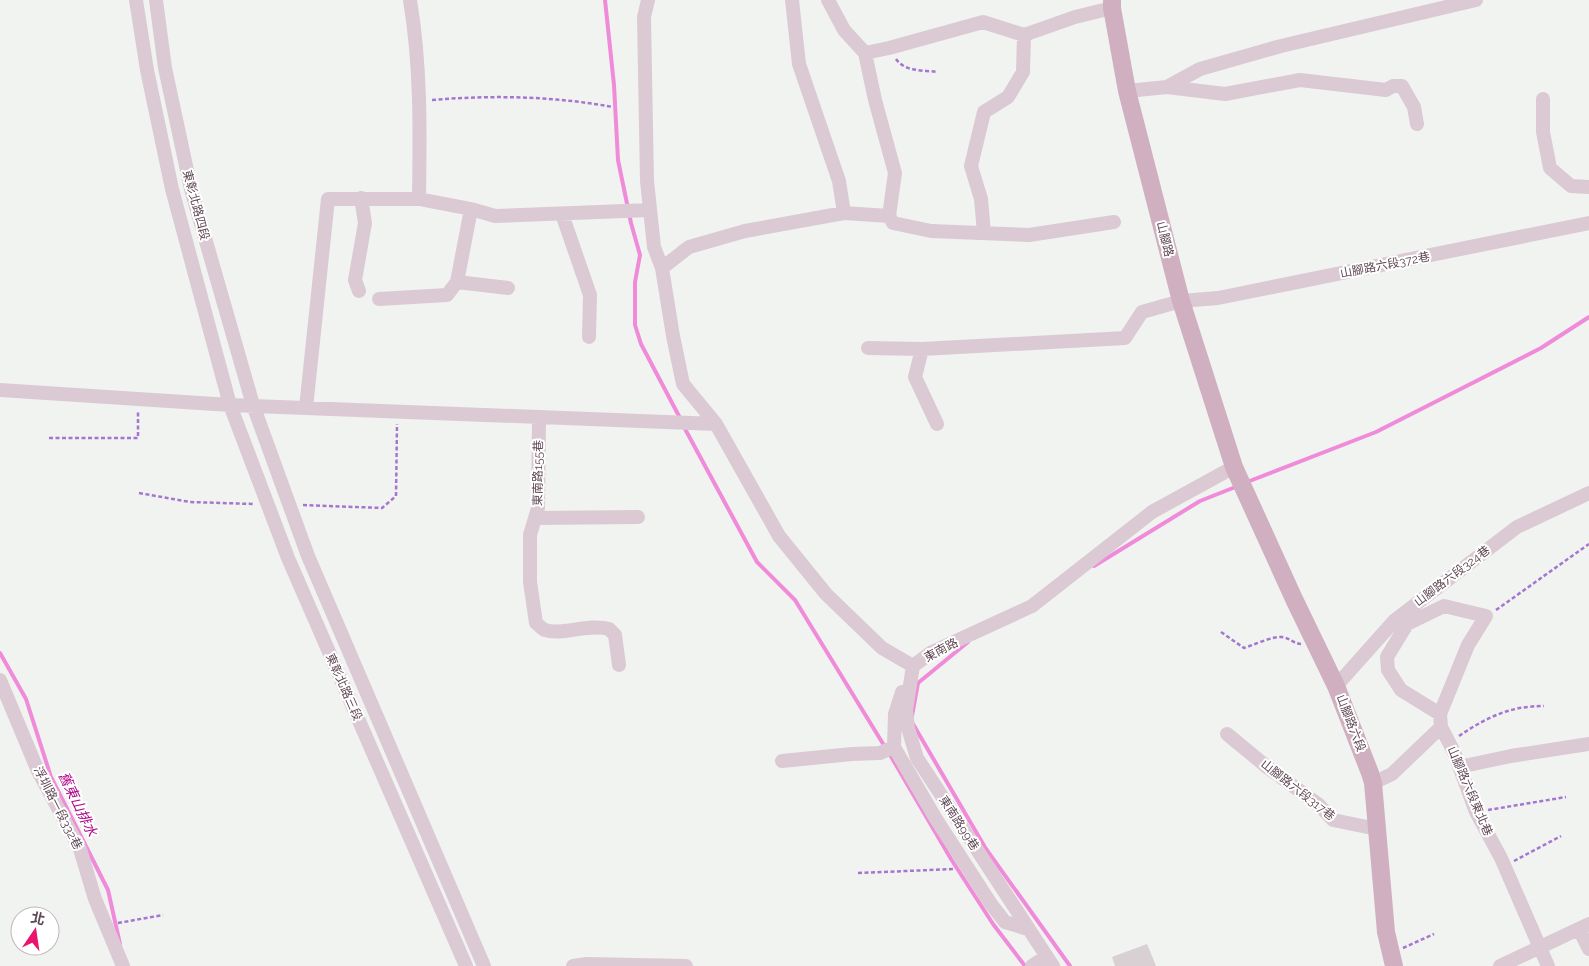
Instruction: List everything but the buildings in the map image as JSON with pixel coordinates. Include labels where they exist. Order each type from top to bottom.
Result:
[{"type":"main road","name":"山腳路","points":[[1112,4],[1127,91],[1181,301],[1236,470],[1247,498]]},
{"type":"main road","name":"山腳路六段","points":[[1247,498],[1336,686],[1373,783],[1386,932],[1393,959]]},
{"type":"street","name":"東彰北路四段","points":[[136,0],[147,70],[172,189],[230,405]]},
{"type":"street","name":"東彰北路四段","points":[[156,0],[165,68],[191,189],[253,406]]},
{"type":"street","points":[[410,0],[416,36],[420,101],[419,199]]},
{"type":"street","name":"東南路","points":[[648,0],[644,17],[647,181],[654,247],[662,268],[683,384],[716,424],[778,536],[826,594],[882,648],[913,666],[932,652],[1032,606],[1152,512],[1236,470]]},
{"type":"street","points":[[792,0],[799,64],[839,181],[844,214]]},
{"type":"street","points":[[828,0],[844,30],[865,53],[875,100],[895,173],[889,216],[893,223],[931,231],[1029,235],[1114,222]]},
{"type":"street","points":[[1166,87],[1200,70],[1281,46],[1476,0]]},
{"type":"street","points":[[865,53],[983,22],[1024,35],[1112,4]]},
{"type":"street","points":[[984,233],[981,199],[971,166],[984,112],[1008,97],[1023,72],[1024,35]]},
{"type":"street","points":[[1127,91],[1166,87],[1225,94],[1300,80],[1386,90],[1393,86],[1402,86],[1414,107],[1417,124]]},
{"type":"street","points":[[1543,98],[1543,132],[1550,168],[1571,186],[1589,187]]},
{"type":"street","points":[[360,291],[355,280],[365,223],[361,198]]},
{"type":"street","points":[[306,408],[328,199],[419,199],[495,216],[650,210]]},
{"type":"street","points":[[379,299],[447,295],[457,282],[471,210]]},
{"type":"street","points":[[562,214],[590,295],[589,337]]},
{"type":"street","points":[[662,268],[689,247],[745,231],[844,214],[889,216]]},
{"type":"street","name":"山腳路六段372巷","points":[[922,349],[1125,338],[1142,312],[1181,301],[1218,298],[1589,223]]},
{"type":"street","points":[[457,282],[508,288]]},
{"type":"street","points":[[868,348],[922,349],[915,377],[937,424]]},
{"type":"street","points":[[0,390],[230,405],[716,424]]},
{"type":"street","name":"東彰北路三段","points":[[230,405],[288,558],[466,966]]},
{"type":"street","name":"東彰北路三段","points":[[253,406],[312,565],[484,966]]},
{"type":"street","name":"東南路155巷","points":[[539,418],[538,508],[530,535],[530,582],[536,623],[545,630],[560,631],[591,627],[609,628],[614,635],[619,665]]},
{"type":"street","name":"山腳路六段324巷","points":[[1336,686],[1395,620],[1517,527],[1589,493]]},
{"type":"street","points":[[536,518],[638,517]]},
{"type":"street","points":[[1373,783],[1392,774],[1440,720],[1468,645],[1486,616],[1444,606],[1407,624],[1387,657],[1388,670],[1401,690],[1440,720]]},
{"type":"street","points":[[913,666],[895,714],[894,747],[936,819],[1004,922],[1028,929]]},
{"type":"street","name":"東南路99巷","points":[[913,666],[906,710],[908,728],[917,758],[1050,961]]},
{"type":"street","name":"浮圳路一段332巷","points":[[0,680],[38,772],[80,850],[95,899],[123,966]]},
{"type":"street","name":"山腳路六段東北巷","points":[[1440,720],[1476,812],[1504,866],[1548,966]]},
{"type":"street","name":"山腳路六段317巷","points":[[1227,734],[1267,767],[1319,805],[1333,820],[1377,829]]},
{"type":"street","points":[[1460,767],[1510,756],[1589,744]]},
{"type":"street","points":[[782,761],[852,754],[880,754],[894,747]]},
{"type":"street","points":[[1500,966],[1584,927],[1589,950]]},
{"type":"street","points":[[1032,966],[1050,961]]},
{"type":"street","points":[[573,966],[587,964],[686,966]]},
{"type":"path","points":[[889,48],[897,62],[909,69],[938,72]]},
{"type":"path","points":[[420,101],[480,96],[573,100],[613,107]]},
{"type":"path","points":[[49,438],[138,438],[138,399]]},
{"type":"path","points":[[289,505],[382,508],[396,496],[397,412]]},
{"type":"path","points":[[139,493],[190,502],[268,504]]},
{"type":"path","points":[[1486,616],[1589,544]]},
{"type":"path","points":[[1221,632],[1244,648],[1278,637],[1300,644],[1314,640]]},
{"type":"path","points":[[1449,742],[1477,723],[1500,712],[1528,706],[1544,706]]},
{"type":"path","points":[[1476,812],[1566,797]]},
{"type":"path","points":[[1504,866],[1562,836]]},
{"type":"path","points":[[858,873],[952,870],[965,864]]},
{"type":"path","points":[[106,926],[163,915]]},
{"type":"path","points":[[1393,959],[1434,934]]},
{"type":"waterway","points":[[605,0],[614,85],[618,160],[631,223],[640,255],[635,282],[635,325],[641,344],[680,418]]},
{"type":"waterway","points":[[1247,482],[1376,432],[1541,348],[1589,317]]},
{"type":"waterway","points":[[684,427],[757,562],[795,600],[885,747]]},
{"type":"waterway","points":[[1094,566],[1200,501],[1238,486]]},
{"type":"waterway","points":[[912,716],[918,683],[968,642]]},
{"type":"waterway","name":"舊東山排水","points":[[0,653],[26,699],[51,777],[108,890],[120,944]]},
{"type":"waterway","points":[[913,724],[986,849],[1070,966]]},
{"type":"waterway","points":[[889,753],[951,859],[993,924],[1025,966]]}]
